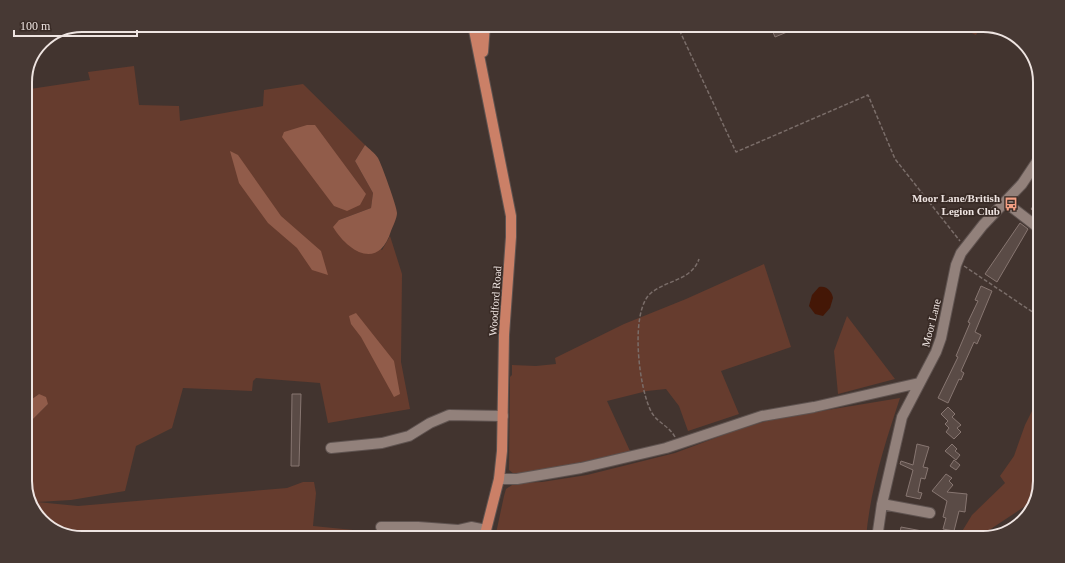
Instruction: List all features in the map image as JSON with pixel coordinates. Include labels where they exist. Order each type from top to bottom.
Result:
[{"type":"main road","name":"Woodford Road","points":[[475,32],[511,216],[511,237],[504,335],[503,416],[499,479],[486,531]]},
{"type":"main road","name":"Woodford Road","points":[[482,66],[484,32]]},
{"type":"street","name":"Moor Lane","points":[[878,531],[882,504],[900,422],[919,383],[930,365],[941,338],[957,262],[965,247],[983,225],[1022,184],[1033,168]]},
{"type":"street","points":[[1005,202],[1033,224]]},
{"type":"street","points":[[499,479],[517,479],[575,469],[678,444],[762,416],[814,407],[919,383]]},
{"type":"street","points":[[331,448],[382,443],[409,436],[430,423],[450,415],[503,416]]},
{"type":"street","points":[[882,504],[930,513]]},
{"type":"street","points":[[381,527],[418,527],[458,530],[471,526],[480,531]]},
{"type":"path","points":[[680,32],[736,152],[868,95],[895,159],[965,247]]},
{"type":"path","points":[[678,444],[670,429],[656,420],[647,401],[637,361],[640,316],[646,299],[651,292],[690,273],[697,267],[700,259]]},
{"type":"path","points":[[957,262],[1033,312]]},
{"type":"shaded area","points":[[969,32],[978,32],[976,35]]},
{"type":"shaded area","points":[[134,66],[139,105],[179,106],[180,121],[263,106],[264,90],[303,84],[365,145],[355,161],[373,193],[371,208],[339,220],[382,250],[390,236],[402,274],[401,362],[410,409],[328,423],[320,383],[256,378],[253,381],[252,391],[183,388],[172,428],[136,446],[125,491],[71,500],[37,502],[78,506],[287,488],[303,482],[314,482],[316,493],[313,526],[363,531],[82,531],[72,530],[54,523],[40,509],[37,503],[33,491],[32,484],[32,420],[48,404],[39,394],[32,399],[32,89],[90,80],[88,72]]},
{"type":"shaded area","points":[[307,125],[315,125],[366,194],[360,205],[347,211],[334,206],[282,137],[284,132]]},
{"type":"shaded area","points":[[365,145],[375,154],[380,162],[392,194],[397,213],[395,222],[386,243],[372,254],[355,250],[347,244],[333,227],[339,220],[371,208],[373,193],[355,161]]},
{"type":"shaded area","points":[[230,151],[238,155],[281,216],[321,251],[328,275],[312,270],[297,248],[268,223],[239,183]]},
{"type":"shaded area","points":[[764,264],[791,347],[721,371],[739,414],[688,431],[679,406],[666,389],[647,391],[607,401],[630,451],[543,471],[514,474],[509,470],[510,377],[512,375],[512,365],[536,366],[556,364],[555,358],[624,324],[686,299]]},
{"type":"shaded area","points":[[819,287],[824,287],[829,290],[832,293],[833,298],[830,308],[823,316],[815,314],[809,306],[812,295]]},
{"type":"shaded area","points":[[356,313],[394,361],[400,394],[394,397],[361,337],[351,324],[349,316]]},
{"type":"shaded area","points":[[847,316],[895,379],[838,394],[834,351]]},
{"type":"shaded area","points":[[39,394],[46,397],[48,404],[32,420],[32,399]]},
{"type":"shaded area","points":[[900,398],[875,484],[867,531],[496,531],[506,489],[515,483],[542,482],[587,475],[675,453],[734,431],[773,419]]},
{"type":"shaded area","points":[[1033,409],[1033,481],[1032,491],[1027,505],[988,531],[962,531],[972,515],[1005,483],[1000,476],[1014,456],[1025,425]]},
{"type":"building","points":[[773,32],[787,32],[775,37]]},
{"type":"building","points":[[1020,223],[1028,229],[997,282],[985,274]]},
{"type":"building","points":[[981,286],[992,291],[975,332],[981,335],[977,344],[974,342],[961,371],[964,373],[961,380],[959,379],[948,403],[938,398],[958,357],[956,356],[970,323],[968,322],[978,301],[975,300]]},
{"type":"building","points":[[292,394],[301,394],[299,466],[291,466]]},
{"type":"building","points":[[948,407],[955,414],[952,417],[961,425],[957,428],[961,432],[954,439],[946,432],[949,428],[945,424],[948,421],[941,414]]},
{"type":"building","points":[[917,444],[929,447],[923,467],[928,468],[925,479],[921,478],[918,492],[922,493],[920,499],[906,496],[913,470],[900,464],[901,461],[913,465]]},
{"type":"building","points":[[952,444],[957,449],[955,451],[960,455],[956,460],[945,451]]},
{"type":"building","points":[[954,460],[960,465],[956,470],[950,466]]},
{"type":"building","points":[[946,474],[952,478],[949,481],[953,485],[947,492],[967,494],[965,512],[959,511],[954,531],[943,529],[946,518],[943,517],[947,501],[932,491]]},
{"type":"building","points":[[901,527],[922,531],[900,531]]},
{"type":"place","name":"Moor Lane/British Legion Club","points":[[1011,204]]}]
